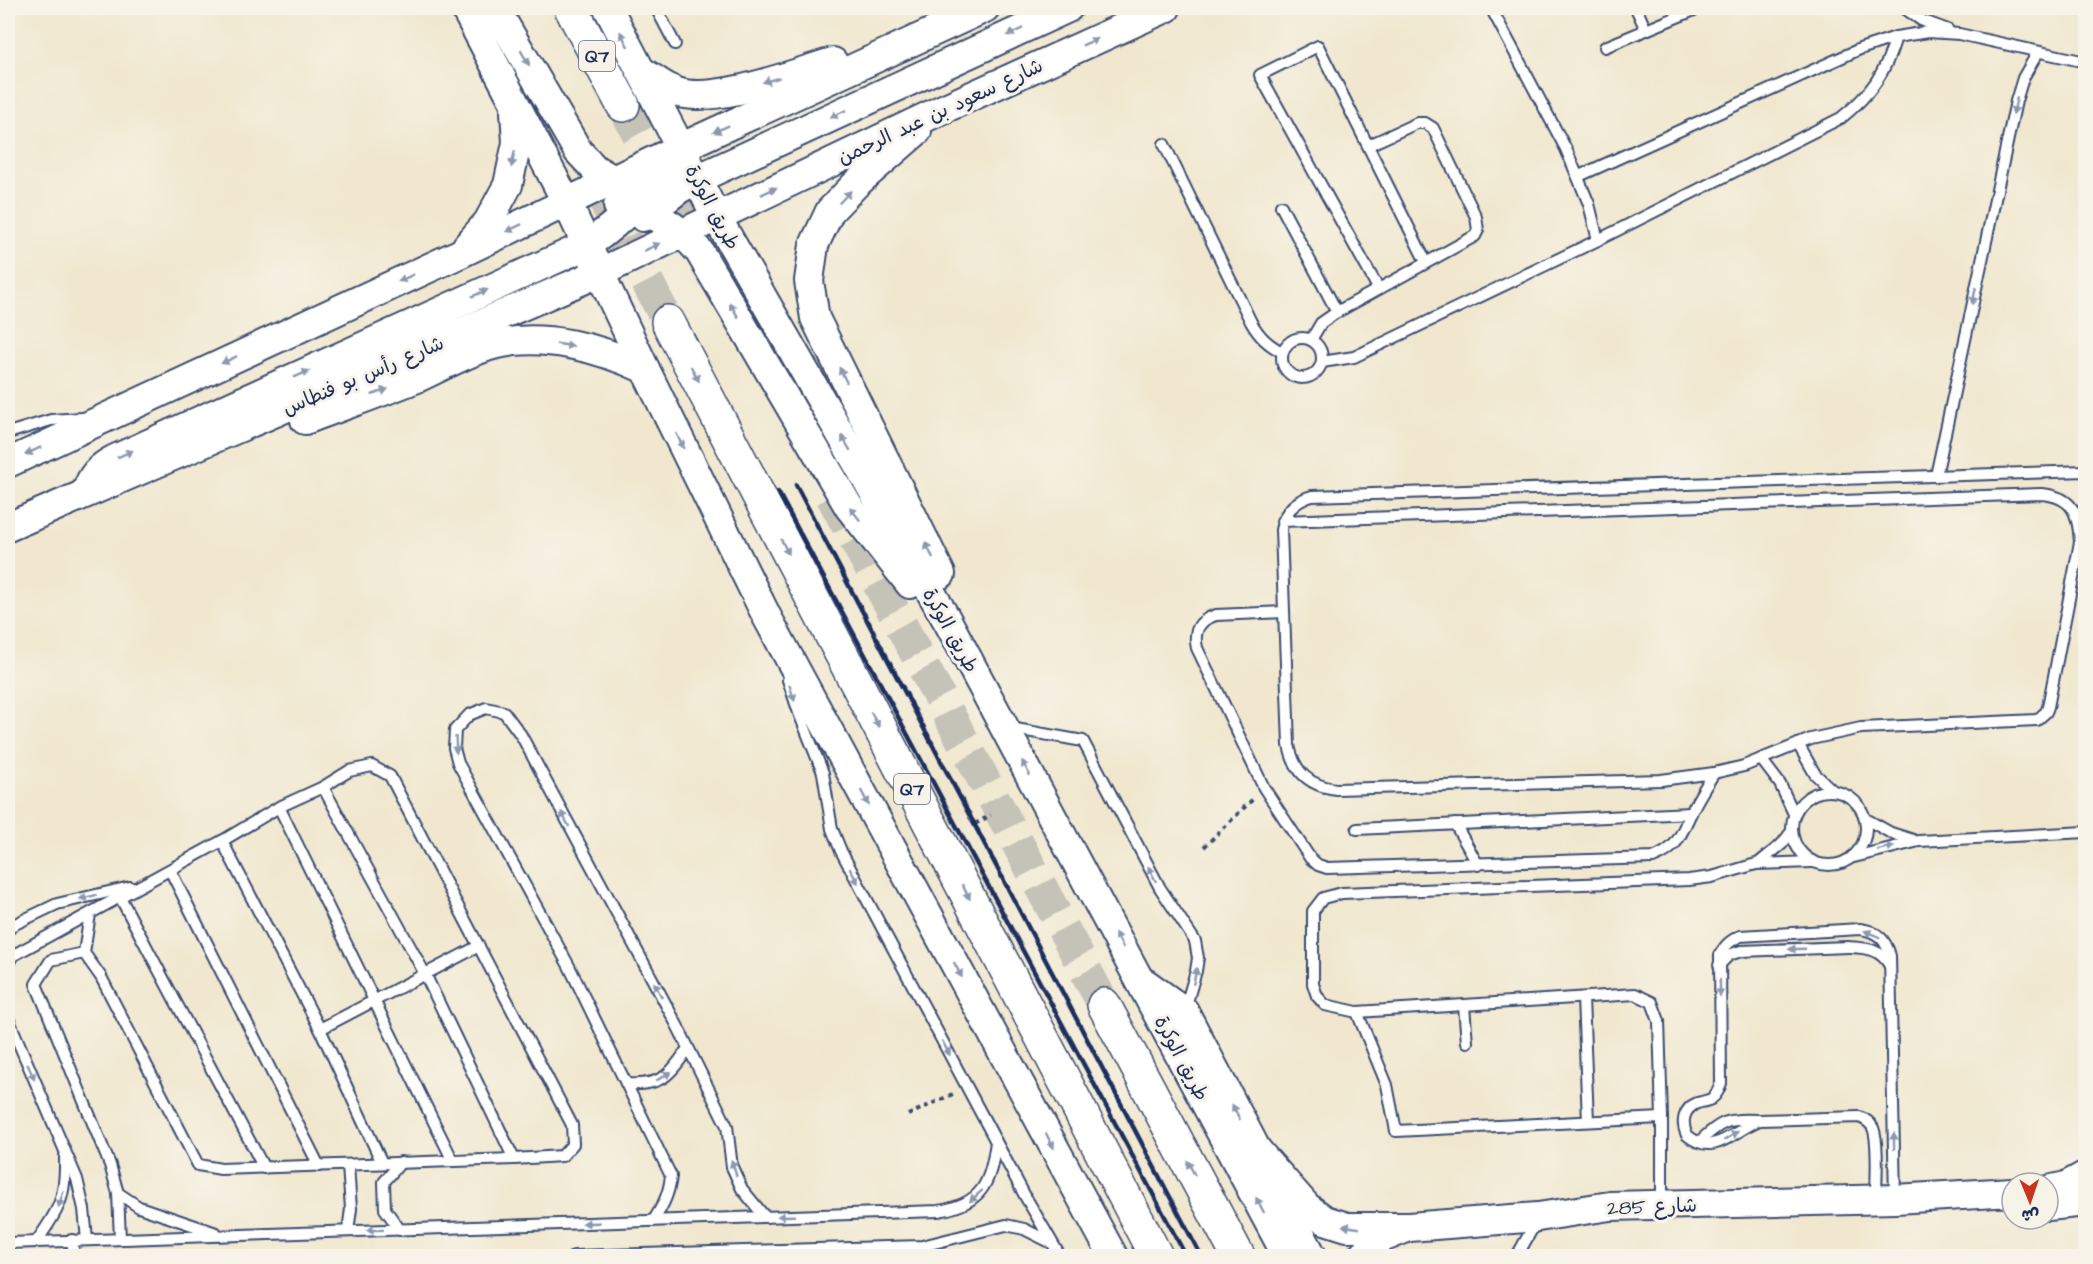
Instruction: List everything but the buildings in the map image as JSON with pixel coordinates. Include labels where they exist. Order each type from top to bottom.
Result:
[{"type":"highway","name":"Q7","points":[[571,8],[623,105]]},
{"type":"highway","name":"Q7","points":[[668,322],[1156,1257]]},
{"type":"highway","points":[[1104,1005],[1238,1257]]},
{"type":"main road","points":[[465,8],[567,203],[645,369],[767,617],[1113,1257]]},
{"type":"main road","points":[[495,8],[578,151],[595,169],[683,232],[699,251],[849,507],[908,582],[948,622]]},
{"type":"main road","name":"طريق الوكرة","points":[[608,8],[716,216],[948,622],[1287,1257]]},
{"type":"main road","points":[[8,463],[459,254],[682,147],[986,8]]},
{"type":"main road","points":[[86,494],[89,482],[96,472],[115,459],[587,245],[647,205],[698,179],[1068,8]]},
{"type":"main road","name":"شارع سعود بن عبد الرحمن","points":[[716,216],[941,110],[1166,8]]},
{"type":"main road","points":[[641,70],[676,92],[696,96],[716,94],[735,91],[928,35]]},
{"type":"main road","points":[[459,254],[488,222],[508,185],[517,143],[514,101]]},
{"type":"main road","points":[[941,110],[856,184],[830,211],[814,245],[809,282],[815,318],[963,617],[970,663]]},
{"type":"main road","points":[[599,273],[647,205],[682,147]]},
{"type":"main road","points":[[567,203],[647,205],[716,216]]},
{"type":"main road","name":"شارع رأس بو فنطاس","points":[[8,527],[599,273],[716,216]]},
{"type":"main road","points":[[204,444],[223,444],[258,438],[417,378],[478,350],[502,343],[543,342],[579,347],[622,359],[645,369]]},
{"type":"main road","points":[[1140,980],[1184,1011],[1312,1257]]},
{"type":"main road","points":[[1256,1149],[1307,1207],[1325,1220],[1347,1227],[1409,1227]]},
{"type":"main road","points":[[2060,1187],[2085,1175]]},
{"type":"main road","name":"شارع 285","points":[[1409,1227],[1538,1217],[1610,1206],[1886,1200],[2000,1193]]},
{"type":"main road","name":"شارع 285","points":[[1886,1200],[1922,1207],[2000,1207]]},
{"type":"main road","points":[[2060,1205],[2085,1202]]},
{"type":"main road","points":[[1362,1257],[1382,1238],[1409,1227]]},
{"type":"lane","points":[[656,8],[675,44]]},
{"type":"lane","points":[[1491,8],[1579,176],[1598,240]]},
{"type":"lane","points":[[1636,8],[1646,30]]},
{"type":"lane","points":[[1605,47],[1699,8]]},
{"type":"lane","points":[[1904,8],[1921,20],[1959,34],[2085,62]]},
{"type":"lane","points":[[1579,176],[1860,49],[1896,37],[1928,33],[1959,34]]},
{"type":"lane","points":[[1322,363],[1354,357],[1598,240],[1841,118],[1861,102],[1877,83],[1889,61],[1896,37]]},
{"type":"lane","points":[[1378,288],[1260,75],[1318,46],[1426,262]]},
{"type":"lane","points":[[1936,476],[2016,100],[2024,78],[2038,52]]},
{"type":"lane","points":[[1311,340],[1321,323],[1337,312],[1474,236],[1478,230],[1476,217],[1433,128],[1425,123],[1417,123],[1369,146]]},
{"type":"lane","points":[[1164,144],[1258,335],[1269,345],[1282,352]]},
{"type":"lane","points":[[1281,206],[1337,312]]},
{"type":"lane","points":[[1297,338],[1311,340],[1321,350],[1322,363],[1313,375],[1300,379],[1287,372],[1283,366],[1282,352],[1285,346],[1297,338]]},
{"type":"lane","points":[[8,433],[51,420],[100,420]]},
{"type":"lane","points":[[1282,521],[2042,494],[2061,498],[2073,509],[2083,542],[2050,701],[2042,717],[2031,721],[1861,728],[1836,732],[1714,773],[1661,780],[1336,789],[1313,783],[1303,777],[1296,767],[1288,745],[1281,530],[1282,521],[1290,507],[1312,496],[2085,471]]},
{"type":"lane","points":[[1284,612],[1208,617],[1196,630],[1195,639],[1197,648],[1264,788],[1310,858],[1326,868],[1653,858],[1667,851],[1681,837],[1691,813],[1714,773]]},
{"type":"lane","points":[[767,617],[799,713],[823,773],[832,829],[841,851],[1060,1257]]},
{"type":"lane","points":[[653,1221],[664,1205],[669,1192],[671,1176],[569,966],[458,763],[454,748],[456,730],[469,715],[486,708],[504,712],[521,735],[688,1048],[726,1126],[732,1167],[742,1189],[765,1217]]},
{"type":"lane","points":[[1004,727],[1083,741],[1160,888],[1195,940],[1198,958],[1196,971],[1184,1011]]},
{"type":"lane","points":[[1798,744],[1820,781],[1833,791]]},
{"type":"lane","points":[[1761,759],[1780,784],[1794,814]]},
{"type":"lane","points":[[8,967],[12,956],[222,841],[279,807],[323,787],[349,771],[372,766],[390,776],[572,1125],[573,1144],[561,1156],[514,1159],[222,1169],[198,1164],[101,977],[84,953],[90,914]]},
{"type":"lane","points":[[323,787],[425,974],[514,1159]]},
{"type":"lane","points":[[1662,1205],[1659,1021],[1652,1002],[1635,994],[1357,1012],[1325,1005],[1317,996],[1313,984],[1313,911],[1323,898],[1342,893],[1689,880],[1712,877],[1756,864],[1793,861],[1833,865],[1844,863],[1860,850],[1865,840],[1866,819],[1862,809],[1847,795],[1833,791],[1816,792],[1799,805],[1794,814],[1792,831],[1798,849],[1812,862]]},
{"type":"lane","points":[[279,807],[453,1161]]},
{"type":"lane","points":[[1357,829],[1691,813]]},
{"type":"lane","points":[[1866,819],[1891,833],[1919,841]]},
{"type":"lane","points":[[1455,824],[1478,865]]},
{"type":"lane","points":[[1756,864],[1782,844],[1792,831]]},
{"type":"lane","points":[[1853,857],[1919,841],[2062,832],[2085,834]]},
{"type":"lane","points":[[222,841],[320,1029],[382,1163]]},
{"type":"lane","points":[[170,870],[319,1166]]},
{"type":"lane","points":[[8,930],[13,925],[57,904],[145,883]]},
{"type":"lane","points":[[120,897],[264,1168]]},
{"type":"lane","points":[[1760,1120],[1746,1126],[1728,1140],[1713,1143],[1699,1142],[1687,1135],[1683,1122],[1687,1110],[1693,1105],[1711,1099],[1721,1083],[1719,965],[1724,947],[1731,940],[1740,936],[1860,929],[1876,934],[1887,947],[1890,966],[1886,1200]]},
{"type":"lane","points":[[320,1029],[479,946]]},
{"type":"lane","points":[[1719,965],[1729,955],[1741,951],[1855,947],[1876,951],[1890,966]]},
{"type":"lane","points":[[84,953],[51,960],[36,984],[56,1028],[110,1165],[118,1193],[120,1239]]},
{"type":"lane","points":[[1583,998],[1588,1121]]},
{"type":"lane","points":[[1464,1006],[1467,1042]]},
{"type":"lane","points":[[1357,1012],[1387,1085],[1396,1131],[1662,1118]]},
{"type":"lane","points":[[8,1018],[77,1179],[84,1209],[87,1240]]},
{"type":"lane","points":[[627,1084],[644,1085],[664,1078],[674,1069],[688,1048]]},
{"type":"lane","points":[[1473,1115],[1474,1127]]},
{"type":"lane","points":[[1699,1142],[1724,1122],[1738,1119],[1864,1118],[1875,1132],[1886,1200]]},
{"type":"lane","points":[[8,1243],[939,1211],[954,1209],[968,1203],[984,1188],[991,1174],[996,1142]]},
{"type":"lane","points":[[36,1242],[56,1215],[66,1183],[65,1150]]},
{"type":"lane","points":[[400,1230],[385,1209],[384,1182],[401,1162]]},
{"type":"lane","points":[[348,1165],[351,1209],[348,1231]]},
{"type":"lane","points":[[118,1193],[139,1207],[224,1235]]},
{"type":"lane","points":[[1517,1257],[1538,1217]]},
{"type":"lane","points":[[574,1257],[922,1246],[1006,1225],[1024,1228],[1051,1243]]},
{"type":"lane","points":[[72,1240],[74,1257]]},
{"type":"path","points":[[860,605],[1024,918]]},
{"type":"path","points":[[1204,847],[1264,788]]},
{"type":"path","points":[[975,824],[991,815]]},
{"type":"path","points":[[908,1115],[967,1088]]},
{"type":"tunnel","points":[[623,105],[703,254]]},
{"type":"tunnel","points":[[602,195],[668,322]]},
{"type":"tunnel","points":[[832,496],[1104,1005]]},
{"type":"railway","points":[[796,485],[1201,1256]]},
{"type":"railway","points":[[778,492],[1186,1256]]}]
